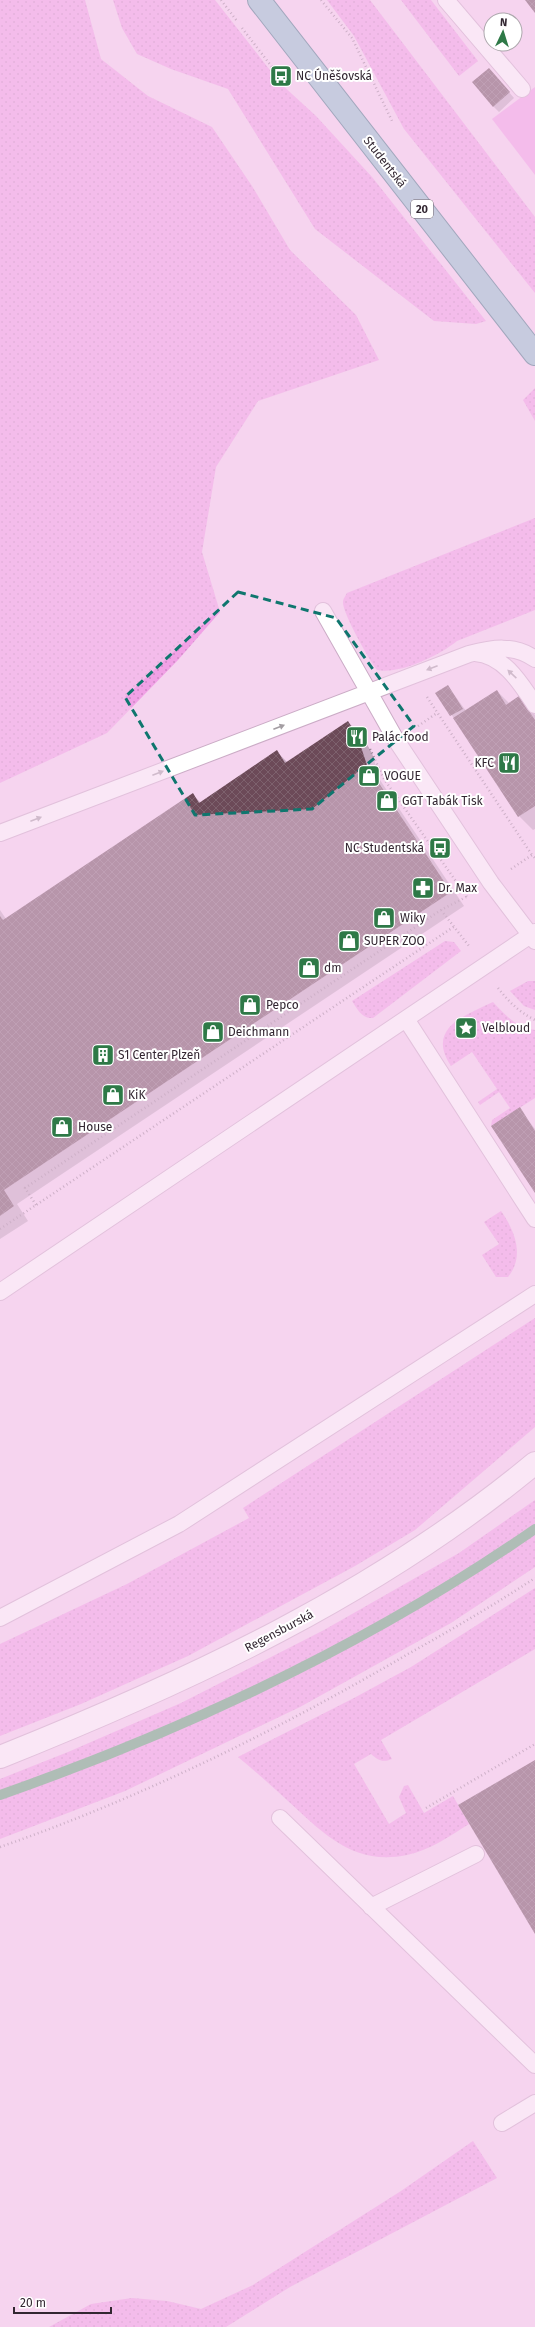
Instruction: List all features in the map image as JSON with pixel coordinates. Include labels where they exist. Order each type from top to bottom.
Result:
[{"type":"main road","name":"Studentská","points":[[259,0],[535,354]]},
{"type":"main road","name":"Regensburská","points":[[0,1757],[86,1723],[187,1678],[311,1614],[437,1538],[500,1492],[535,1463]]},
{"type":"lane","points":[[446,0],[522,90]]},
{"type":"lane","points":[[0,1292],[406,1019],[533,937],[491,883],[396,740],[323,611]]},
{"type":"lane","points":[[0,833],[469,654],[503,648],[527,653],[535,659]]},
{"type":"lane","points":[[469,654],[480,654],[492,658],[506,668],[516,677],[535,705]]},
{"type":"lane","points":[[406,1019],[534,1216]]},
{"type":"lane","points":[[0,1618],[179,1524],[535,1294]]},
{"type":"lane","points":[[280,1818],[535,2065]]},
{"type":"lane","points":[[371,1907],[476,1854]]},
{"type":"lane","points":[[502,2123],[535,2103]]},
{"type":"path","points":[[221,0],[282,80]]},
{"type":"path","points":[[321,0],[352,38],[395,128]]},
{"type":"path","points":[[413,676],[535,858]]},
{"type":"path","points":[[367,742],[384,779],[467,897]]},
{"type":"path","points":[[36,1205],[25,1188],[435,914],[491,883],[532,855]]},
{"type":"path","points":[[0,1229],[455,926]]},
{"type":"path","points":[[0,1847],[57,1827],[184,1772],[280,1726],[338,1695],[501,1601],[535,1578]]},
{"type":"path","points":[[426,1808],[535,1744]]},
{"type":"highlighted area","points":[[238,592],[336,618],[414,726],[312,809],[195,815],[125,697]]},
{"type":"shaded area","points":[[0,0],[85,0],[101,59],[148,96],[212,127],[252,186],[290,250],[356,315],[379,360],[258,401],[216,467],[202,552],[220,612],[178,660],[107,733],[0,783]]},
{"type":"shaded area","points":[[113,0],[215,0],[280,83],[316,116],[372,177],[486,321],[476,324],[434,321],[315,229],[228,89],[171,69],[137,54],[122,28]]},
{"type":"shaded area","points":[[327,0],[370,0],[535,217],[535,293],[404,129],[354,36]]},
{"type":"shaded area","points":[[401,0],[431,0],[478,61],[459,76]]},
{"type":"shaded area","points":[[535,87],[535,175],[492,119]]},
{"type":"shaded area","points":[[535,388],[535,421],[523,400]]},
{"type":"shaded area","points":[[535,518],[535,610],[457,641],[419,663],[396,670],[377,670],[363,648],[347,616],[343,602],[347,593]]},
{"type":"shaded area","points":[[445,941],[454,942],[461,951],[373,1018],[366,1017],[358,1011],[352,1001]]},
{"type":"shaded area","points":[[528,981],[535,981],[535,1010],[524,1006],[510,991]]},
{"type":"shaded area","points":[[493,1002],[517,1024],[535,1030],[535,1098],[491,1126],[492,1120],[510,1108],[499,1092],[480,1105],[478,1102],[497,1089],[472,1052],[451,1066],[444,1053],[443,1042],[446,1033],[460,1018]]},
{"type":"shaded area","points":[[501,1211],[514,1235],[517,1252],[516,1261],[508,1277],[496,1277],[482,1255],[499,1244],[484,1222]]},
{"type":"shaded area","points":[[535,1318],[535,1427],[415,1530],[355,1566],[188,1656],[81,1704],[0,1736],[0,1644],[127,1584],[249,1518],[243,1508]]},
{"type":"shaded area","points":[[535,1500],[535,1526],[444,1586],[340,1645],[293,1670],[197,1715],[100,1756],[0,1794],[0,1779],[68,1752],[181,1703],[324,1630],[459,1553]]},
{"type":"shaded area","points":[[535,1531],[535,1567],[451,1623],[300,1707],[125,1791],[0,1839],[0,1798],[142,1743],[320,1662],[444,1592]]},
{"type":"shaded area","points":[[535,1588],[535,1649],[381,1740],[392,1759],[385,1761],[380,1760],[371,1754],[354,1764],[389,1824],[406,1813],[399,1797],[404,1786],[408,1785],[424,1813],[453,1796],[469,1824],[440,1842],[424,1850],[407,1855],[388,1857],[371,1856],[356,1851],[341,1844],[314,1825],[270,1784],[238,1757],[411,1667]]},
{"type":"shaded area","points":[[473,2141],[497,2178],[290,2287],[226,2327],[49,2327],[91,2304],[132,2298],[167,2301],[201,2309],[253,2285],[401,2191]]},
{"type":"building","points":[[525,0],[535,0],[535,13]]},
{"type":"building","points":[[489,68],[510,92],[493,107],[472,82]]},
{"type":"building","points":[[448,685],[463,709],[450,716],[435,693]]},
{"type":"building","name":"KFC","points":[[497,690],[506,705],[519,696],[535,720],[535,806],[518,817],[453,718]]},
{"type":"building","name":"S1 Center Plzeň","points":[[348,721],[358,738],[367,765],[451,892],[4,1190],[14,1206],[0,1216],[0,916],[3,920],[193,793],[199,803],[277,750],[285,763]]},
{"type":"building","points":[[520,1107],[535,1131],[535,1193],[491,1126]]},
{"type":"building","points":[[535,1760],[535,1934],[458,1805]]},
{"type":"waterway","points":[[0,1795],[140,1742],[209,1712],[276,1680],[343,1646],[409,1609],[473,1570],[535,1529]]},
{"type":"place","name":"NC Úněšovská","points":[[281,76]]},
{"type":"place","name":"Palác food","points":[[357,737]]},
{"type":"place","name":"KFC","points":[[509,763]]},
{"type":"place","name":"VOGUE","points":[[369,776]]},
{"type":"place","name":"GGT Tabák Tisk","points":[[387,801]]},
{"type":"place","name":"NC Studentská","points":[[440,848]]},
{"type":"place","name":"Dr. Max","points":[[423,888]]},
{"type":"place","name":"Wiky","points":[[384,918]]},
{"type":"place","name":"SUPER ZOO","points":[[349,941]]},
{"type":"place","name":"dm","points":[[309,968]]},
{"type":"place","name":"Pepco","points":[[250,1005]]},
{"type":"place","name":"Velbloud","points":[[466,1028]]},
{"type":"place","name":"Deichmann","points":[[213,1032]]},
{"type":"place","name":"S1 Center Plzeň","points":[[103,1055]]},
{"type":"place","name":"KiK","points":[[113,1095]]},
{"type":"place","name":"House","points":[[62,1127]]}]
